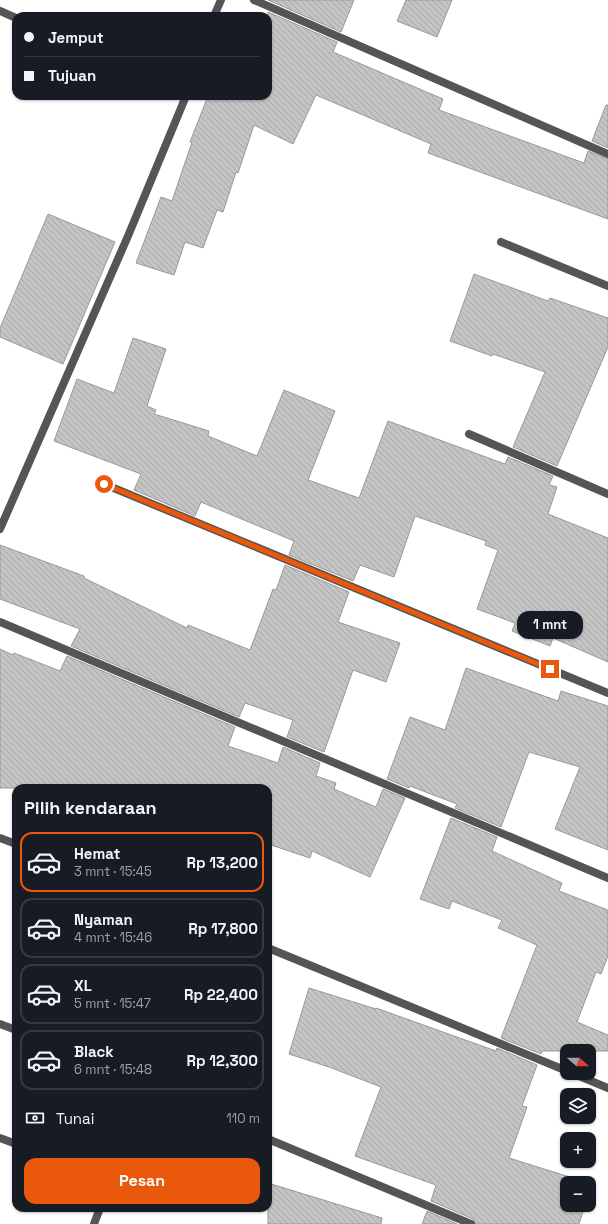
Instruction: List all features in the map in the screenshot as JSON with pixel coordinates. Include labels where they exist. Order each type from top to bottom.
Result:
[{"type":"street","points":[[216,12],[220,0]]},
{"type":"street","points":[[254,0],[608,154]]},
{"type":"street","points":[[0,11],[12,16]]},
{"type":"street","points":[[0,529],[128,236],[184,100]]},
{"type":"street","points":[[501,242],[608,286]]},
{"type":"street","points":[[469,434],[608,494]]},
{"type":"street","points":[[104,484],[608,693]]},
{"type":"street","points":[[0,622],[608,878]]},
{"type":"street","points":[[0,838],[12,842]]},
{"type":"street","points":[[272,950],[560,1068]]},
{"type":"street","points":[[0,1024],[12,1028]]},
{"type":"street","points":[[589,1080],[608,1088]]},
{"type":"street","points":[[0,1138],[12,1142]]},
{"type":"street","points":[[272,1141],[471,1224]]},
{"type":"street","points":[[94,1224],[98,1212]]},
{"type":"building","points":[[268,0],[354,0],[341,32]]},
{"type":"building","points":[[406,0],[452,0],[437,37],[397,21]]},
{"type":"building","points":[[272,14],[337,42],[333,52],[443,99],[439,110],[584,163],[588,151],[608,159],[608,219],[428,153],[431,144],[316,95],[293,144],[254,125],[223,212],[217,210],[203,248],[185,242],[174,275],[136,263],[161,197],[172,201],[192,142],[190,142],[206,100],[272,100]]},
{"type":"building","points":[[606,105],[608,105],[608,148],[592,141]]},
{"type":"building","points":[[48,214],[115,242],[63,364],[0,337],[0,328]]},
{"type":"building","points":[[474,274],[548,301],[550,298],[608,318],[608,347],[557,466],[513,447],[545,372],[493,354],[492,356],[450,341]]},
{"type":"building","points":[[133,338],[166,349],[147,406],[156,410],[154,414],[209,431],[208,436],[257,456],[284,390],[335,411],[308,480],[359,498],[388,421],[505,464],[508,457],[553,476],[549,485],[557,487],[548,514],[608,538],[608,662],[553,638],[550,646],[512,631],[515,623],[477,609],[498,550],[485,545],[486,541],[415,516],[394,577],[360,565],[353,581],[289,555],[294,541],[201,502],[195,516],[134,490],[141,474],[54,441],[77,379],[114,393]]},
{"type":"building","points":[[0,545],[84,576],[84,578],[187,628],[188,625],[250,650],[273,589],[276,590],[285,565],[349,592],[338,622],[400,643],[386,682],[353,670],[324,752],[287,737],[293,720],[245,703],[239,717],[71,646],[80,629],[0,599]]},
{"type":"building","points":[[0,649],[60,671],[67,656],[235,727],[228,746],[278,763],[283,747],[320,763],[316,776],[336,783],[334,789],[376,807],[383,789],[405,798],[370,877],[312,851],[310,858],[272,845],[272,784],[12,784],[12,788],[0,788]]},
{"type":"building","points":[[466,668],[558,701],[561,691],[608,706],[608,850],[555,829],[580,767],[529,752],[501,827],[455,808],[457,804],[387,779],[410,717],[445,730]]},
{"type":"building","points":[[451,818],[497,837],[492,851],[562,883],[559,891],[608,910],[608,956],[601,974],[596,972],[577,1022],[608,1035],[608,1051],[596,1051],[596,1044],[560,1044],[560,1051],[542,1051],[541,1054],[501,1038],[537,945],[498,928],[502,920],[452,901],[449,909],[420,899]]},
{"type":"building","points":[[309,988],[376,1008],[496,1051],[497,1048],[537,1065],[522,1106],[527,1107],[509,1158],[567,1176],[560,1176],[560,1212],[583,1212],[579,1224],[476,1224],[473,1219],[431,1201],[436,1185],[355,1156],[381,1087],[329,1067],[289,1054]]},
{"type":"building","points":[[272,1184],[382,1218],[381,1224],[268,1224],[268,1212],[272,1212]]},
{"type":"building","points":[[427,1211],[457,1224],[422,1224]]},
{"type":"route","points":[[104,484],[550,669]]}]
